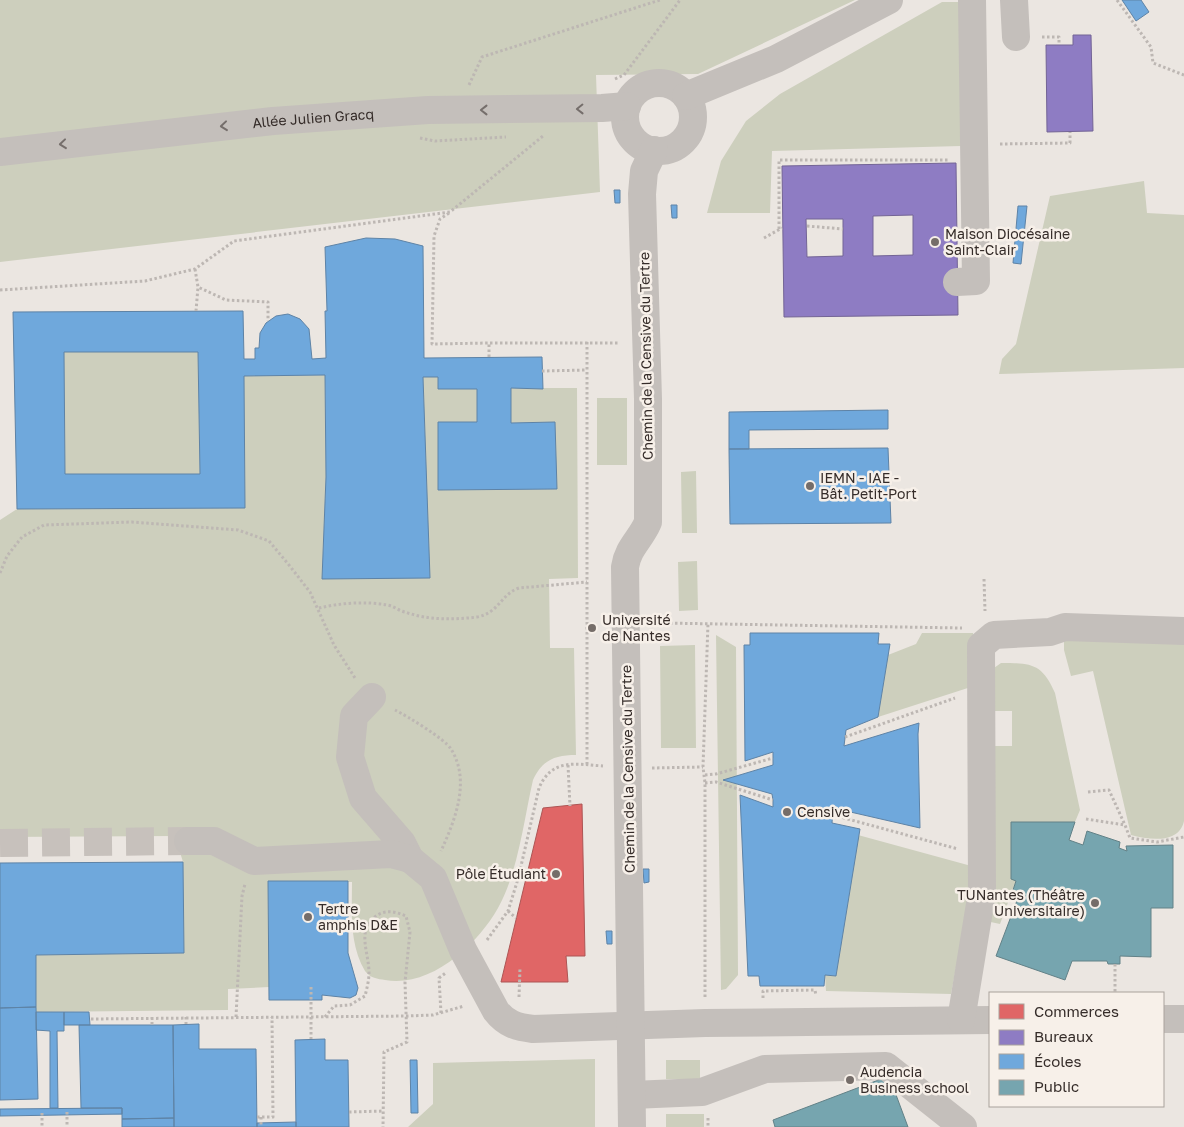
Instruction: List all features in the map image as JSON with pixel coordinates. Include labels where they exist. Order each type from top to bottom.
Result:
[{"type":"street","points":[[686,96],[776,59],[888,0]]},
{"type":"street","points":[[958,282],[976,281],[972,0]]},
{"type":"street","points":[[1014,0],[1016,37]]},
{"type":"street","points":[[655,83],[672,85],[686,96],[692,111],[692,126],[688,134],[677,145],[654,150],[639,144],[628,132],[626,123],[627,106],[638,90],[655,83]]},
{"type":"street","name":"Allée Julien Gracq","points":[[0,152],[273,121],[428,110],[592,109],[627,106]]},
{"type":"street","name":"Chemin de la Censive du Tertre","points":[[632,1127],[625,567],[626,556],[632,544],[643,534],[648,522],[648,399],[642,182],[644,171],[654,150]]},
{"type":"street","points":[[961,1020],[982,892],[981,646],[994,635],[1050,632],[1065,627],[1184,631]]},
{"type":"street","points":[[372,697],[354,716],[350,757],[363,798],[402,843],[410,859],[433,878],[467,958],[502,1019],[517,1026],[533,1028],[705,1023],[989,1020]]},
{"type":"street","points":[[188,841],[214,841],[254,861],[392,854],[410,859]]},
{"type":"street","points":[[1164,1019],[1184,1019]]},
{"type":"street","points":[[632,1095],[702,1092],[765,1069],[886,1066],[963,1127]]},
{"type":"path","points":[[467,90],[482,57],[660,0]]},
{"type":"path","points":[[624,75],[680,0]]},
{"type":"path","points":[[1117,0],[1151,47],[1153,63],[1184,75]]},
{"type":"path","points":[[764,238],[781,228],[779,160],[860,160],[1070,143],[1070,132]]},
{"type":"path","points":[[543,136],[440,219],[434,236],[432,344],[587,342],[646,344]]},
{"type":"path","points":[[860,160],[860,165]]},
{"type":"path","points":[[0,290],[145,281],[195,269],[234,240],[450,212]]},
{"type":"path","points":[[806,226],[843,229]]},
{"type":"path","points":[[195,269],[198,286],[196,311]]},
{"type":"path","points":[[198,286],[226,300],[268,302],[268,321]]},
{"type":"path","points":[[587,342],[587,765]]},
{"type":"path","points":[[489,343],[489,358]]},
{"type":"path","points":[[542,371],[587,370]]},
{"type":"path","points":[[0,573],[7,556],[22,537],[44,525],[132,522],[238,530],[269,542],[310,592],[319,608],[334,646],[347,668],[372,697],[407,716],[450,747],[460,768],[462,788],[433,878]]},
{"type":"path","points":[[984,579],[985,606]]},
{"type":"path","points":[[319,608],[338,604],[388,605],[404,612],[435,619],[477,617],[492,612],[511,591],[519,588],[587,582]]},
{"type":"path","points":[[705,1023],[706,783],[703,767],[708,623]]},
{"type":"path","points":[[660,624],[708,623],[965,628]]},
{"type":"path","points":[[845,737],[980,688]]},
{"type":"path","points":[[704,775],[716,774],[773,758]]},
{"type":"path","points":[[441,1013],[439,978],[467,958],[485,942],[508,910],[518,879],[539,788],[544,777],[552,769],[559,765],[628,768],[703,767]]},
{"type":"path","points":[[568,765],[570,806]]},
{"type":"path","points":[[706,783],[716,782],[773,800]]},
{"type":"path","points":[[1088,792],[1109,790],[1130,838],[1156,842],[1184,837]]},
{"type":"path","points":[[833,815],[982,855]]},
{"type":"path","points":[[1086,819],[1125,826]]},
{"type":"path","points":[[236,1017],[242,896],[249,868],[254,861]]},
{"type":"path","points":[[508,910],[516,918]]},
{"type":"path","points":[[325,1016],[334,1006],[350,1005],[365,996],[369,975],[365,930],[369,921],[380,913],[393,911],[406,916],[410,932],[404,982],[407,1042],[384,1052],[383,1127]]},
{"type":"path","points":[[1114,964],[1116,992]]},
{"type":"path","points":[[311,987],[311,1039]]},
{"type":"path","points":[[91,1019],[407,1016],[441,1013],[490,998]]},
{"type":"path","points":[[152,1017],[152,1025]]},
{"type":"path","points":[[186,1017],[186,1024]]},
{"type":"path","points":[[261,1127],[259,1117],[273,1116],[272,1017]]},
{"type":"path","points":[[349,1112],[384,1111]]},
{"type":"path","points":[[67,1112],[67,1127]]},
{"type":"path","points":[[42,1113],[42,1127]]},
{"type":"green space","points":[[0,0],[855,0],[698,74],[596,75],[600,192],[0,262]]},
{"type":"green space","points":[[942,2],[966,2],[961,146],[772,151],[770,213],[707,213],[721,161],[746,121],[780,94]]},
{"type":"green space","points":[[1144,181],[1147,213],[1184,215],[1184,368],[999,374],[1002,359],[1016,344],[1050,196]]},
{"type":"green space","points":[[64,352],[198,352],[200,474],[65,474]]},
{"type":"green space","points":[[325,375],[326,477],[322,578],[429,578],[423,377],[438,377],[438,389],[477,389],[477,422],[438,422],[439,490],[556,489],[555,422],[511,423],[511,388],[577,388],[578,578],[549,579],[550,648],[574,648],[576,755],[562,756],[550,760],[537,773],[533,780],[520,846],[511,879],[498,908],[478,936],[465,949],[451,961],[435,970],[419,977],[402,981],[372,977],[365,971],[356,950],[352,928],[352,882],[268,881],[269,987],[228,989],[228,1010],[36,1012],[36,955],[184,953],[183,862],[175,836],[0,837],[0,520],[17,509],[245,508],[244,376]]},
{"type":"green space","points":[[597,398],[627,398],[627,465],[597,465]]},
{"type":"green space","points":[[696,471],[697,533],[682,533],[681,472]]},
{"type":"green space","points":[[697,561],[698,610],[679,611],[678,562]]},
{"type":"green space","points":[[922,633],[973,633],[974,686],[878,717],[888,655],[916,644]]},
{"type":"green space","points":[[716,635],[736,647],[738,975],[726,989],[721,990]]},
{"type":"green space","points":[[1184,638],[1184,821],[1176,834],[1170,837],[1155,839],[1131,835],[1093,671],[1071,676],[1064,650],[1064,641]]},
{"type":"green space","points":[[695,645],[696,748],[661,748],[660,646]]},
{"type":"green space","points":[[1001,663],[1020,663],[1034,667],[1040,670],[1050,683],[1055,693],[1080,810],[1075,822],[1011,823],[1016,881],[1000,924],[986,921],[993,746],[1012,746],[1012,711],[994,711],[994,668]]},
{"type":"green space","points":[[858,835],[975,867],[951,994],[826,991],[825,975],[836,976]]},
{"type":"green space","points":[[595,1059],[595,1127],[408,1127],[433,1104],[433,1063]]},
{"type":"green space","points":[[666,1060],[700,1060],[700,1079],[666,1079]]},
{"type":"green space","points":[[666,1114],[704,1114],[704,1127],[666,1127]]},
{"type":"building: Commerces","name":"Pôle Étudiant","points":[[582,804],[585,956],[566,956],[568,982],[501,982],[543,808]]},
{"type":"building: Bureaux","points":[[1073,35],[1091,35],[1093,131],[1047,132],[1046,45],[1073,45]]},
{"type":"building: Bureaux","name":"Maison Diocésaine Saint-Clair","points":[[956,163],[958,315],[784,317],[782,166]],"holes":[[[913,215],[913,255],[873,256],[873,216]],[[806,219],[843,219],[843,256],[807,257]]]},
{"type":"building: Écoles","points":[[1122,0],[1141,0],[1149,12],[1136,21]]},
{"type":"building: Écoles","points":[[614,190],[620,190],[620,203],[615,203]]},
{"type":"building: Écoles","points":[[671,205],[677,205],[677,218],[672,218]]},
{"type":"building: Écoles","points":[[1018,206],[1027,206],[1021,264],[1013,263]]},
{"type":"building: Écoles","points":[[366,238],[395,239],[423,246],[424,358],[542,357],[543,389],[511,388],[511,423],[555,422],[557,489],[438,490],[438,422],[477,422],[477,389],[438,389],[438,377],[423,377],[430,578],[322,579],[326,477],[325,375],[244,376],[245,508],[17,509],[13,312],[243,311],[244,359],[255,359],[255,348],[259,348],[260,333],[266,323],[276,316],[288,314],[300,319],[309,329],[312,359],[326,358],[325,247]],"holes":[[[64,352],[198,352],[200,474],[65,474]]]},
{"type":"building: Écoles","points":[[888,410],[888,429],[749,430],[749,449],[729,449],[729,412]]},
{"type":"building: Écoles","name":"IEMN - IAE - Bât. Petit-Port","points":[[888,448],[891,523],[730,524],[729,449]]},
{"type":"building: Écoles","name":"Censive","points":[[750,633],[879,633],[878,644],[890,644],[878,717],[846,730],[844,746],[919,723],[920,828],[833,808],[832,823],[860,829],[836,976],[825,975],[824,986],[760,986],[759,976],[748,976],[740,795],[773,807],[773,800],[772,794],[723,780],[773,765],[773,752],[745,761],[744,645],[750,645]]},
{"type":"building: Écoles","points":[[183,862],[184,953],[36,955],[36,1007],[0,1008],[0,863]]},
{"type":"building: Écoles","points":[[643,869],[649,869],[649,882],[644,883]]},
{"type":"building: Écoles","name":"Tertre amphis D&E","points":[[268,881],[348,881],[348,953],[358,988],[356,995],[350,998],[322,995],[322,1000],[269,1000]]},
{"type":"building: Écoles","points":[[606,931],[612,931],[612,944],[607,944]]},
{"type":"building: Écoles","points":[[36,1007],[38,1099],[0,1100],[0,1008]]},
{"type":"building: Écoles","points":[[36,1012],[64,1012],[64,1031],[57,1031],[58,1108],[50,1108],[50,1031],[36,1030]]},
{"type":"building: Écoles","points":[[64,1012],[89,1012],[90,1025],[64,1025]]},
{"type":"building: Écoles","points":[[199,1024],[199,1049],[256,1049],[257,1127],[174,1127],[173,1025]]},
{"type":"building: Écoles","points":[[79,1025],[173,1025],[174,1118],[122,1119],[122,1108],[81,1108]]},
{"type":"building: Écoles","points":[[325,1039],[325,1060],[348,1060],[349,1127],[296,1127],[295,1040]]},
{"type":"building: Écoles","points":[[410,1060],[417,1060],[418,1113],[411,1113]]},
{"type":"building: Écoles","points":[[122,1108],[122,1114],[0,1116],[0,1109]]},
{"type":"building: Écoles","points":[[174,1118],[174,1127],[122,1127],[122,1119]]},
{"type":"building: Écoles","points":[[296,1122],[296,1127],[257,1127],[257,1123]]},
{"type":"building: Public","name":"TUNantes (Théâtre Universitaire)","points":[[1011,822],[1075,822],[1069,840],[1083,845],[1087,831],[1120,842],[1119,848],[1127,851],[1126,846],[1173,845],[1173,908],[1151,908],[1151,957],[1120,956],[1120,964],[1108,964],[1107,961],[1072,961],[1065,980],[996,956],[1018,898],[1011,896],[1016,881],[1011,879]]},
{"type":"building: Public","points":[[889,1076],[908,1127],[775,1127],[773,1120]]},
{"type":"tunnel","points":[[0,843],[188,841]]},
{"type":"place","name":"Maison Diocésaine Saint-Clair","points":[[935,242]]},
{"type":"place","name":"IEMN - IAE - Bât. Petit-Port","points":[[810,486]]},
{"type":"place","name":"Université de Nantes","points":[[592,628]]},
{"type":"place","name":"Censive","points":[[787,812]]},
{"type":"place","name":"Pôle Étudiant","points":[[556,874]]},
{"type":"place","name":"TUNantes (Théâtre Universitaire)","points":[[1095,903]]},
{"type":"place","name":"Tertre amphis D&E","points":[[308,917]]},
{"type":"place","name":"Audencia Business school","points":[[850,1080]]}]
